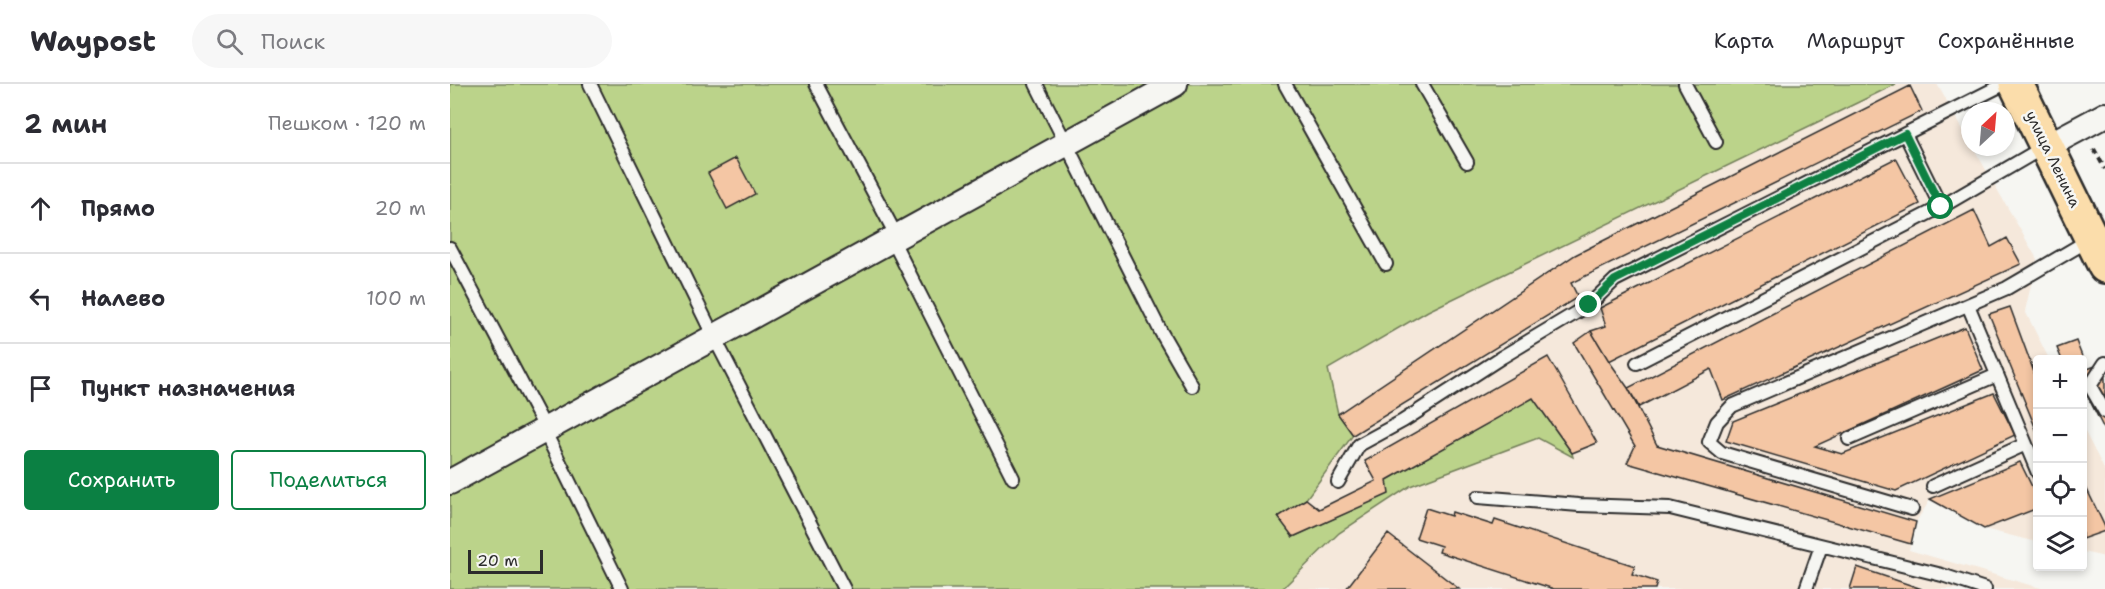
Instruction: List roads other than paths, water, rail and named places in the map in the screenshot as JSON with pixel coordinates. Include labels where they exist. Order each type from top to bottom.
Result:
[{"type":"main road","name":"улица Ленина","points":[[2016,84],[2100,245]]},
{"type":"street","points":[[450,482],[1175,84]]},
{"type":"street","points":[[2047,146],[2105,115]]},
{"type":"lane","points":[[590,84],[714,337],[844,589]]},
{"type":"lane","points":[[816,84],[897,237],[897,249],[1013,478]]},
{"type":"lane","points":[[1036,84],[1161,332],[1192,386]]},
{"type":"lane","points":[[1285,84],[1386,264]]},
{"type":"lane","points":[[1422,84],[1467,162]]},
{"type":"lane","points":[[1685,84],[1716,142]]},
{"type":"lane","points":[[1338,482],[1359,445],[1403,421],[1502,357],[1589,305],[1615,280],[2004,84]]},
{"type":"lane","points":[[1905,134],[1941,207]]},
{"type":"lane","points":[[1637,363],[1941,207],[2047,146]]},
{"type":"lane","points":[[1912,509],[1722,453],[1709,442],[1717,422],[1732,406],[2007,288],[2100,245]]},
{"type":"lane","points":[[450,248],[541,420],[622,589]]},
{"type":"lane","points":[[1968,305],[2033,463]]},
{"type":"lane","points":[[2105,363],[2090,386],[2105,412]]},
{"type":"lane","points":[[1849,439],[1997,375]]},
{"type":"lane","points":[[1933,486],[2026,444]]},
{"type":"lane","points":[[1478,497],[1579,505],[1670,508],[1942,575],[1985,589]]},
{"type":"lane","points":[[1806,589],[1821,546]]}]
